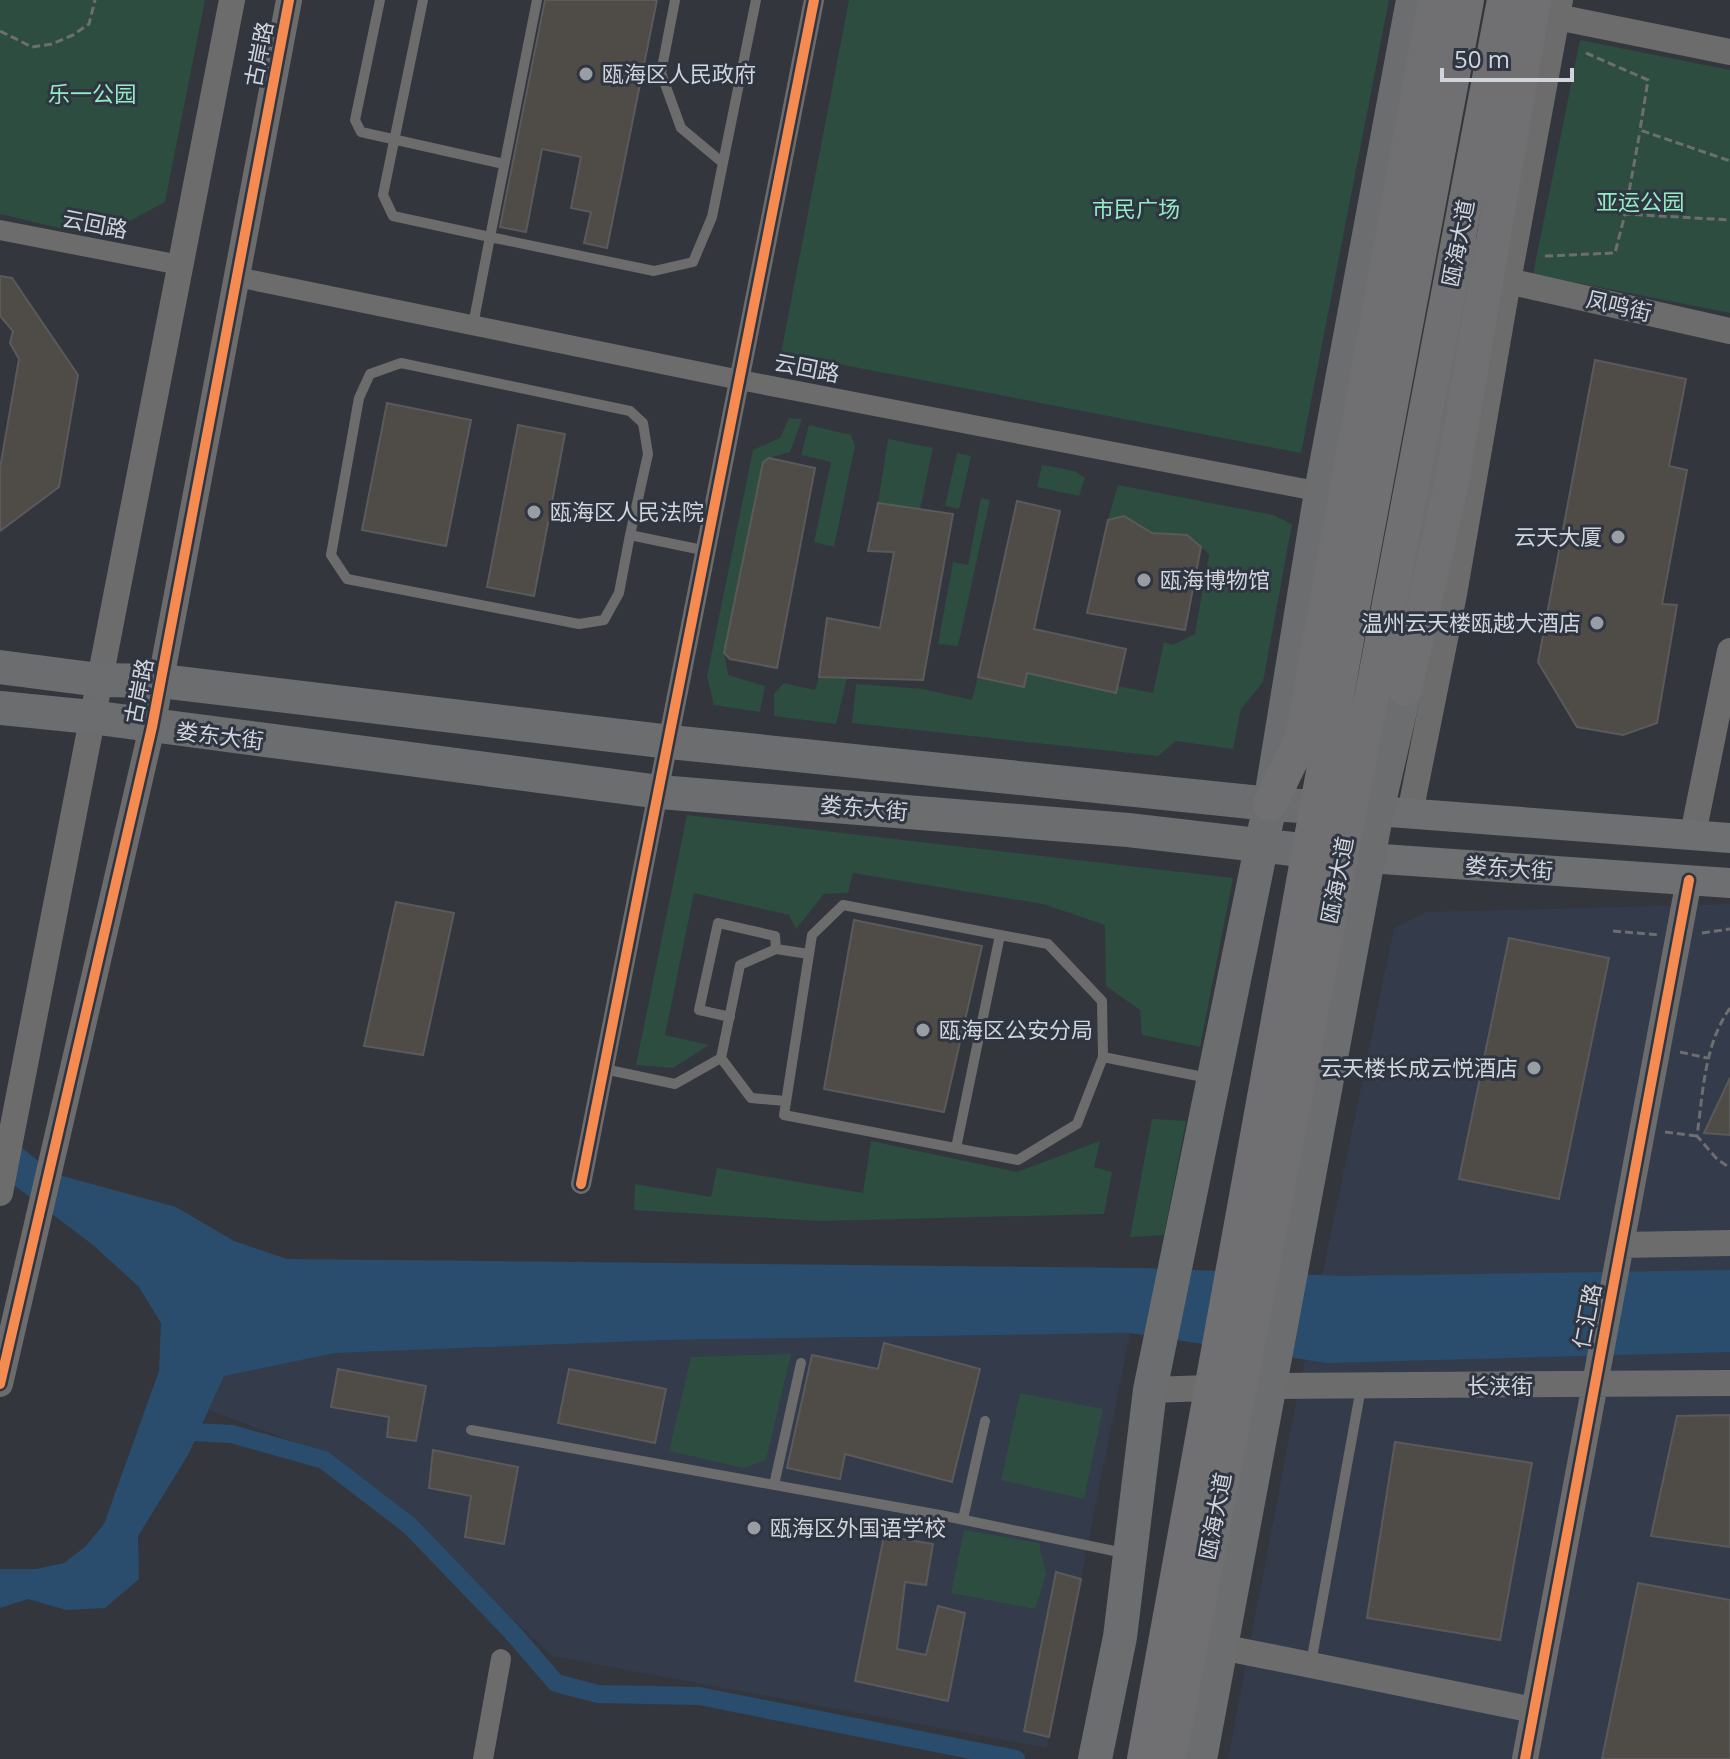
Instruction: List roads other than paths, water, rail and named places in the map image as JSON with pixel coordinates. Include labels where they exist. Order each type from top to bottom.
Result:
[{"type":"highway","points":[[1270,804],[1302,738],[1435,0]]},
{"type":"highway","name":"瓯海大道","points":[[1144,1759],[1350,623],[1467,0]]},
{"type":"highway","name":"瓯海大道","points":[[1169,1759],[1504,0]]},
{"type":"highway","points":[[1405,689],[1451,487],[1550,6]]},
{"type":"main road","points":[[1095,1759],[1120,1637],[1150,1390],[1270,804],[1321,492],[1413,0]]},
{"type":"main road","name":"瓯海大道","points":[[1200,1759],[1368,858],[1394,812],[1410,599],[1522,0]]},
{"type":"main road","name":"娄东大街","points":[[0,667],[99,680],[161,681],[670,742],[1270,804],[1730,838]]},
{"type":"main road","name":"娄东大街","points":[[0,708],[91,717],[660,792],[1128,830],[1368,858],[1730,883]]},
{"type":"street","name":"古岸路","points":[[0,1193],[232,0]]},
{"type":"street","name":"古岸路","points":[[0,1384],[152,727],[289,0]]},
{"type":"street","points":[[581,1184],[814,0]]},
{"type":"street","points":[[1394,812],[1454,594],[1508,281],[1550,6],[1730,52]]},
{"type":"street","name":"云回路","points":[[0,230],[180,265]]},
{"type":"street","name":"云回路","points":[[237,277],[740,380],[1321,492]]},
{"type":"street","name":"凤鸣街","points":[[1508,281],[1730,331]]},
{"type":"street","points":[[1693,834],[1730,651]]},
{"type":"street","name":"仁汇路","points":[[1525,1759],[1689,880]]},
{"type":"street","points":[[1621,1245],[1730,1243]]},
{"type":"street","name":"长浃街","points":[[1150,1390],[1269,1386],[1730,1383]]},
{"type":"street","points":[[1221,1647],[1534,1710]]},
{"type":"street","points":[[483,1759],[501,1659]]},
{"type":"lane","points":[[380,0],[355,120],[361,132],[504,164]]},
{"type":"lane","points":[[423,0],[383,195],[393,216],[654,271],[693,262],[712,217],[756,0]]},
{"type":"lane","points":[[473,325],[537,0]]},
{"type":"lane","points":[[675,0],[661,73],[681,128],[723,163]]},
{"type":"lane","points":[[401,363],[630,411],[643,423],[648,454],[630,535],[619,593],[604,620],[579,624],[347,579],[331,555],[359,398],[370,374],[401,363]]},
{"type":"lane","points":[[630,535],[707,551]]},
{"type":"lane","points":[[843,905],[1000,935],[1048,944],[1102,1001],[1103,1057],[1077,1124],[1018,1160],[784,1115],[812,935],[843,905]]},
{"type":"lane","points":[[730,1017],[699,1010],[718,923],[775,936],[776,949]]},
{"type":"lane","points":[[956,1148],[1000,935]]},
{"type":"lane","points":[[604,1069],[675,1084],[721,1058],[740,965],[776,949],[809,954]]},
{"type":"lane","points":[[1103,1057],[1214,1079]]},
{"type":"lane","points":[[721,1058],[751,1098],[786,1101]]},
{"type":"lane","points":[[774,1485],[801,1363]]},
{"type":"lane","points":[[1310,1665],[1361,1386]]},
{"type":"lane","points":[[963,1519],[985,1421]]},
{"type":"lane","points":[[471,1430],[963,1519],[1130,1554]]},
{"type":"water","points":[[3,1133],[55,1174],[176,1207],[234,1241],[287,1259],[1144,1268],[1342,1276],[1730,1270],[1730,1352],[1327,1363],[1130,1333],[666,1340],[335,1353],[224,1376],[188,1455],[138,1536],[139,1579],[105,1608],[66,1610],[28,1599],[0,1608],[0,1569],[36,1569],[64,1563],[85,1547],[104,1524],[159,1371],[161,1323],[139,1287],[93,1245],[6,1179]]},
{"type":"waterway","points":[[176,1431],[232,1434],[324,1460],[410,1526],[511,1631],[556,1683],[598,1694],[699,1696],[1016,1759]]},
{"type":"place","name":"瓯海区人民政府","points":[[586,74]]},
{"type":"place","name":"瓯海区人民法院","points":[[534,512]]},
{"type":"place","name":"云天大厦","points":[[1618,537]]},
{"type":"place","name":"瓯海博物馆","points":[[1144,580]]},
{"type":"place","name":"温州云天楼瓯越大酒店","points":[[1597,623]]},
{"type":"place","name":"瓯海区公安分局","points":[[923,1030]]},
{"type":"place","name":"云天楼长成云悦酒店","points":[[1534,1068]]},
{"type":"place","name":"瓯海区外国语学校","points":[[754,1528]]},
{"type":"park label","name":"乐一公园","points":[[92,94]]},
{"type":"park label","name":"亚运公园","points":[[1640,202]]},
{"type":"park label","name":"市民广场","points":[[1136,209]]}]
